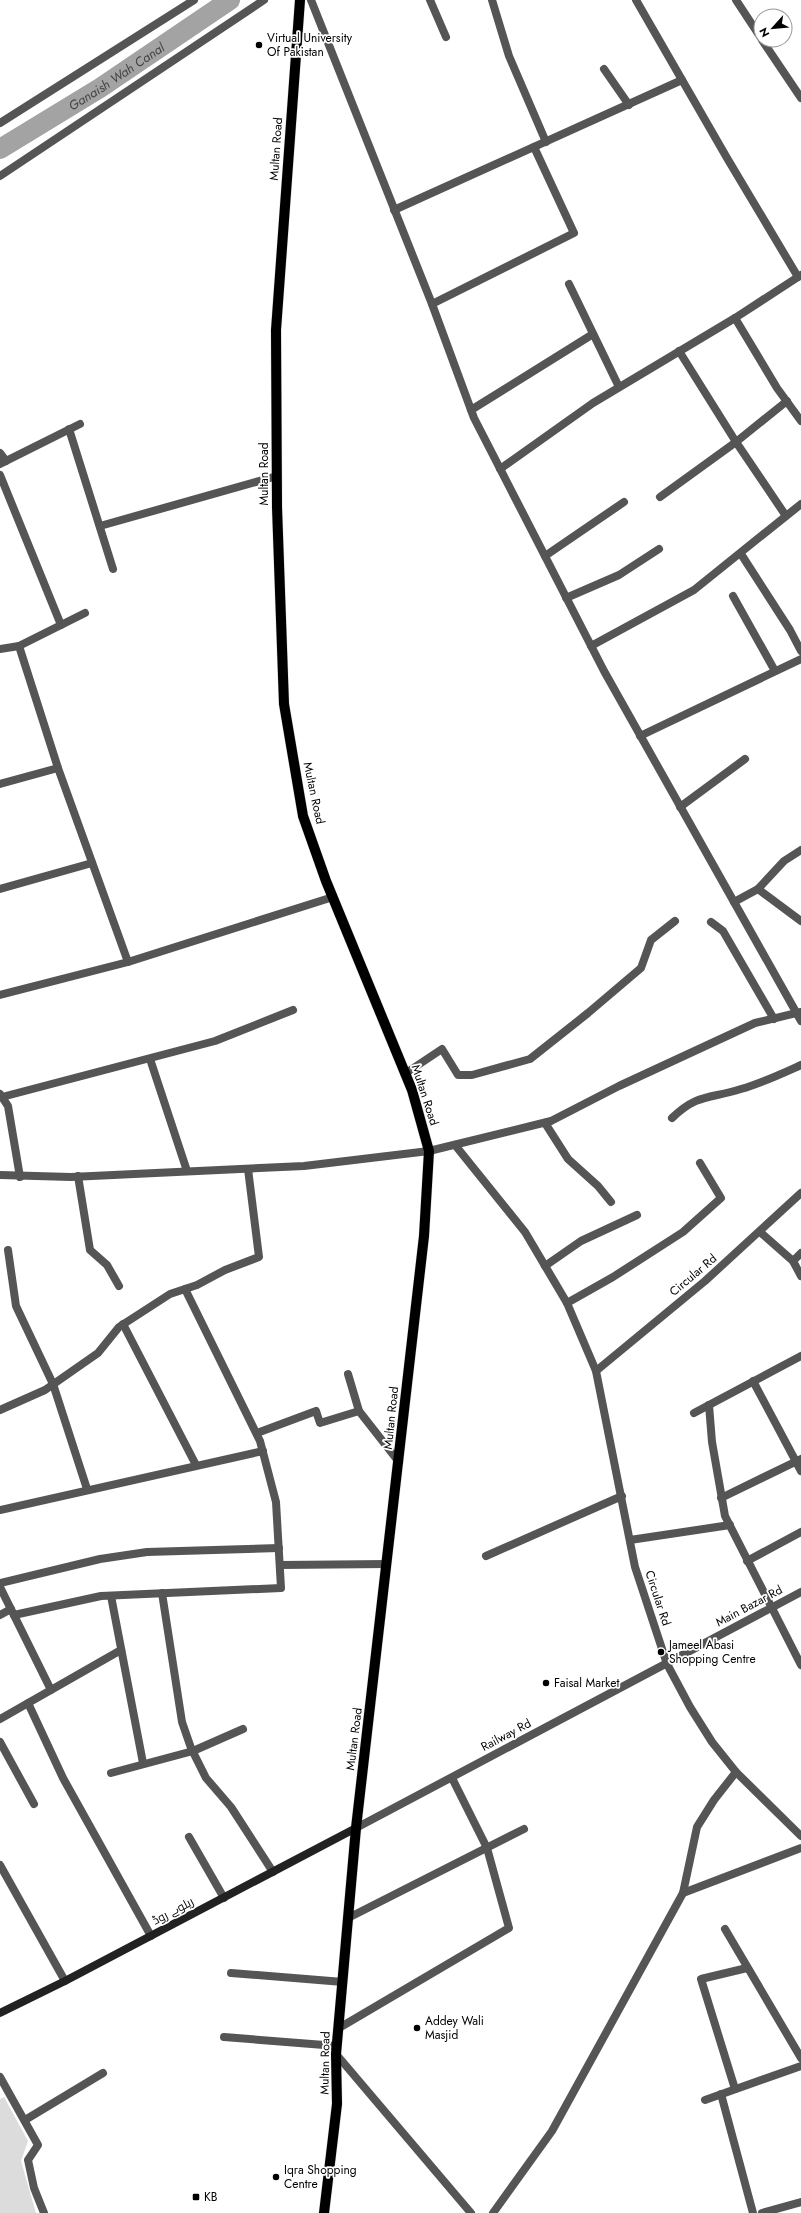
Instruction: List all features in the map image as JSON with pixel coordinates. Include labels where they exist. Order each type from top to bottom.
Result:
[{"type":"main road","name":"Multan Road","points":[[300,0],[276,330],[277,476],[284,704],[303,816],[333,897],[406,1073],[429,1151],[424,1236],[356,1828],[337,2050],[337,2104],[324,2213]]},
{"type":"main road","name":"ریلوے روڈ","points":[[0,2013],[65,1981],[356,1828]]},
{"type":"street","points":[[0,123],[194,0]]},
{"type":"street","points":[[0,176],[264,0]]},
{"type":"street","points":[[312,0],[432,304],[471,410],[591,646],[680,807],[799,1012],[801,1020]]},
{"type":"street","points":[[430,0],[446,37]]},
{"type":"street","points":[[492,0],[509,56],[546,142]]},
{"type":"street","points":[[500,469],[592,403],[735,318],[800,276],[727,158],[636,0]]},
{"type":"street","points":[[736,0],[753,26]]},
{"type":"street","points":[[768,48],[801,98]]},
{"type":"street","points":[[604,69],[629,104]]},
{"type":"street","points":[[394,210],[682,80]]},
{"type":"street","points":[[432,304],[574,233],[534,147]]},
{"type":"street","points":[[569,284],[619,387]]},
{"type":"street","points":[[735,318],[801,421]]},
{"type":"street","points":[[471,410],[593,334]]},
{"type":"street","points":[[679,351],[736,442],[786,516]]},
{"type":"street","points":[[660,497],[736,442],[787,401]]},
{"type":"street","points":[[0,453],[3,463],[80,424]]},
{"type":"street","points":[[69,429],[113,568]]},
{"type":"street","points":[[0,475],[61,625]]},
{"type":"street","points":[[100,526],[277,476]]},
{"type":"street","points":[[545,556],[624,502]]},
{"type":"street","points":[[591,646],[694,590],[742,554],[801,504]]},
{"type":"street","points":[[566,598],[619,575],[659,549]]},
{"type":"street","points":[[742,554],[790,630],[801,651]]},
{"type":"street","points":[[733,596],[775,671]]},
{"type":"street","points":[[0,649],[19,646],[86,613]]},
{"type":"street","points":[[19,646],[58,768],[128,962]]},
{"type":"street","points":[[640,736],[801,659]]},
{"type":"street","points":[[680,807],[745,758]]},
{"type":"street","points":[[0,784],[58,768]]},
{"type":"street","points":[[734,902],[758,889],[784,861],[801,850]]},
{"type":"street","points":[[0,889],[92,863]]},
{"type":"street","points":[[758,889],[801,921]]},
{"type":"street","points":[[0,995],[128,962],[333,897]]},
{"type":"street","points":[[406,1073],[442,1049],[458,1075],[472,1075],[530,1059],[641,968],[651,940],[675,921]]},
{"type":"street","points":[[711,922],[723,931],[774,1019]]},
{"type":"street","points":[[20,1177],[8,1106],[1,1095],[215,1042],[293,1010]]},
{"type":"street","points":[[0,1175],[20,1177],[78,1176],[304,1166],[429,1151],[545,1123],[619,1086],[741,1030],[755,1024],[799,1012]]},
{"type":"street","points":[[150,1059],[187,1171]]},
{"type":"street","points":[[672,1118],[684,1106],[705,1097],[733,1092],[765,1082],[801,1065]]},
{"type":"street","points":[[545,1123],[568,1159],[598,1186],[611,1202]]},
{"type":"street","name":"Circular Rd","points":[[455,1145],[525,1232],[567,1303],[596,1371],[635,1567],[667,1664],[712,1742],[736,1772],[801,1836]]},
{"type":"street","points":[[567,1303],[613,1277],[683,1232],[721,1198],[700,1163]]},
{"type":"street","points":[[0,1410],[53,1384],[98,1354],[119,1327],[170,1294],[259,1257],[248,1169]]},
{"type":"street","points":[[78,1176],[90,1250],[107,1265],[119,1286]]},
{"type":"street","name":"Circular Rd","points":[[596,1371],[705,1281],[801,1193]]},
{"type":"street","points":[[545,1266],[581,1241],[637,1215]]},
{"type":"street","points":[[760,1232],[793,1261],[801,1276]]},
{"type":"street","points":[[8,1250],[16,1306],[53,1384],[87,1489]]},
{"type":"street","points":[[793,1261],[801,1253]]},
{"type":"street","points":[[0,1615],[111,1596],[281,1588],[276,1502],[263,1451],[257,1433],[185,1289]]},
{"type":"street","points":[[123,1324],[196,1465]]},
{"type":"street","points":[[694,1413],[801,1356]]},
{"type":"street","points":[[348,1374],[359,1411],[399,1462]]},
{"type":"street","points":[[754,1381],[798,1460],[801,1471]]},
{"type":"street","points":[[709,1405],[712,1442],[725,1516],[801,1665]]},
{"type":"street","points":[[257,1433],[316,1411],[320,1423],[359,1411]]},
{"type":"street","points":[[0,1510],[87,1489],[263,1451]]},
{"type":"street","points":[[721,1498],[798,1460]]},
{"type":"street","points":[[486,1556],[622,1496]]},
{"type":"street","points":[[630,1540],[730,1525]]},
{"type":"street","points":[[747,1561],[801,1532]]},
{"type":"street","points":[[0,1583],[100,1559],[148,1552],[279,1548]]},
{"type":"street","points":[[280,1565],[387,1564]]},
{"type":"street","points":[[0,1587],[51,1690]]},
{"type":"street","name":"Main Bazar Rd","points":[[667,1664],[801,1592]]},
{"type":"street","points":[[162,1593],[182,1722],[193,1751],[206,1778],[231,1807],[273,1872]]},
{"type":"street","points":[[111,1596],[143,1763]]},
{"type":"street","points":[[0,1719],[121,1650]]},
{"type":"street","name":"Railway Rd","points":[[356,1828],[667,1664]]},
{"type":"street","points":[[28,1704],[63,1778],[151,1936]]},
{"type":"street","points":[[111,1773],[143,1763],[193,1751],[243,1729]]},
{"type":"street","points":[[0,1742],[34,1804]]},
{"type":"street","points":[[493,2213],[552,2131],[682,1893],[697,1827],[714,1800],[736,1772]]},
{"type":"street","points":[[339,2028],[509,1928],[486,1848],[452,1778]]},
{"type":"street","points":[[348,1918],[524,1829]]},
{"type":"street","points":[[189,1837],[224,1898]]},
{"type":"street","points":[[682,1893],[801,1848]]},
{"type":"street","points":[[0,1865],[65,1981]]},
{"type":"street","points":[[725,1929],[801,2058]]},
{"type":"street","points":[[735,2089],[702,1979],[747,1968]]},
{"type":"street","points":[[231,1974],[343,1982]]},
{"type":"street","points":[[224,2037],[337,2050],[471,2213]]},
{"type":"street","points":[[705,2100],[801,2066]]},
{"type":"street","points":[[25,2120],[103,2073]]},
{"type":"street","points":[[0,2077],[38,2145],[28,2160],[34,2188],[44,2213]]},
{"type":"street","points":[[721,2094],[753,2213]]},
{"type":"street","points":[[762,2213],[801,2202]]},
{"type":"shaded area","points":[[4,2097],[28,2141],[21,2161],[36,2213],[0,2213],[0,2099]]},
{"type":"waterway","name":"Ganaish Wah Canal","points":[[0,149],[100,88],[230,0]]},
{"type":"place","name":"Virtual University Of Pakistan","points":[[259,45]]},
{"type":"place","name":"Jameel Abasi Shopping Centre","points":[[661,1652]]},
{"type":"place","name":"Faisal Market","points":[[546,1683]]},
{"type":"place","name":"Addey Wali Masjid","points":[[417,2028]]},
{"type":"place","name":"Iqra Shopping Centre","points":[[276,2177]]},
{"type":"place","name":"KB","points":[[196,2197]]}]
